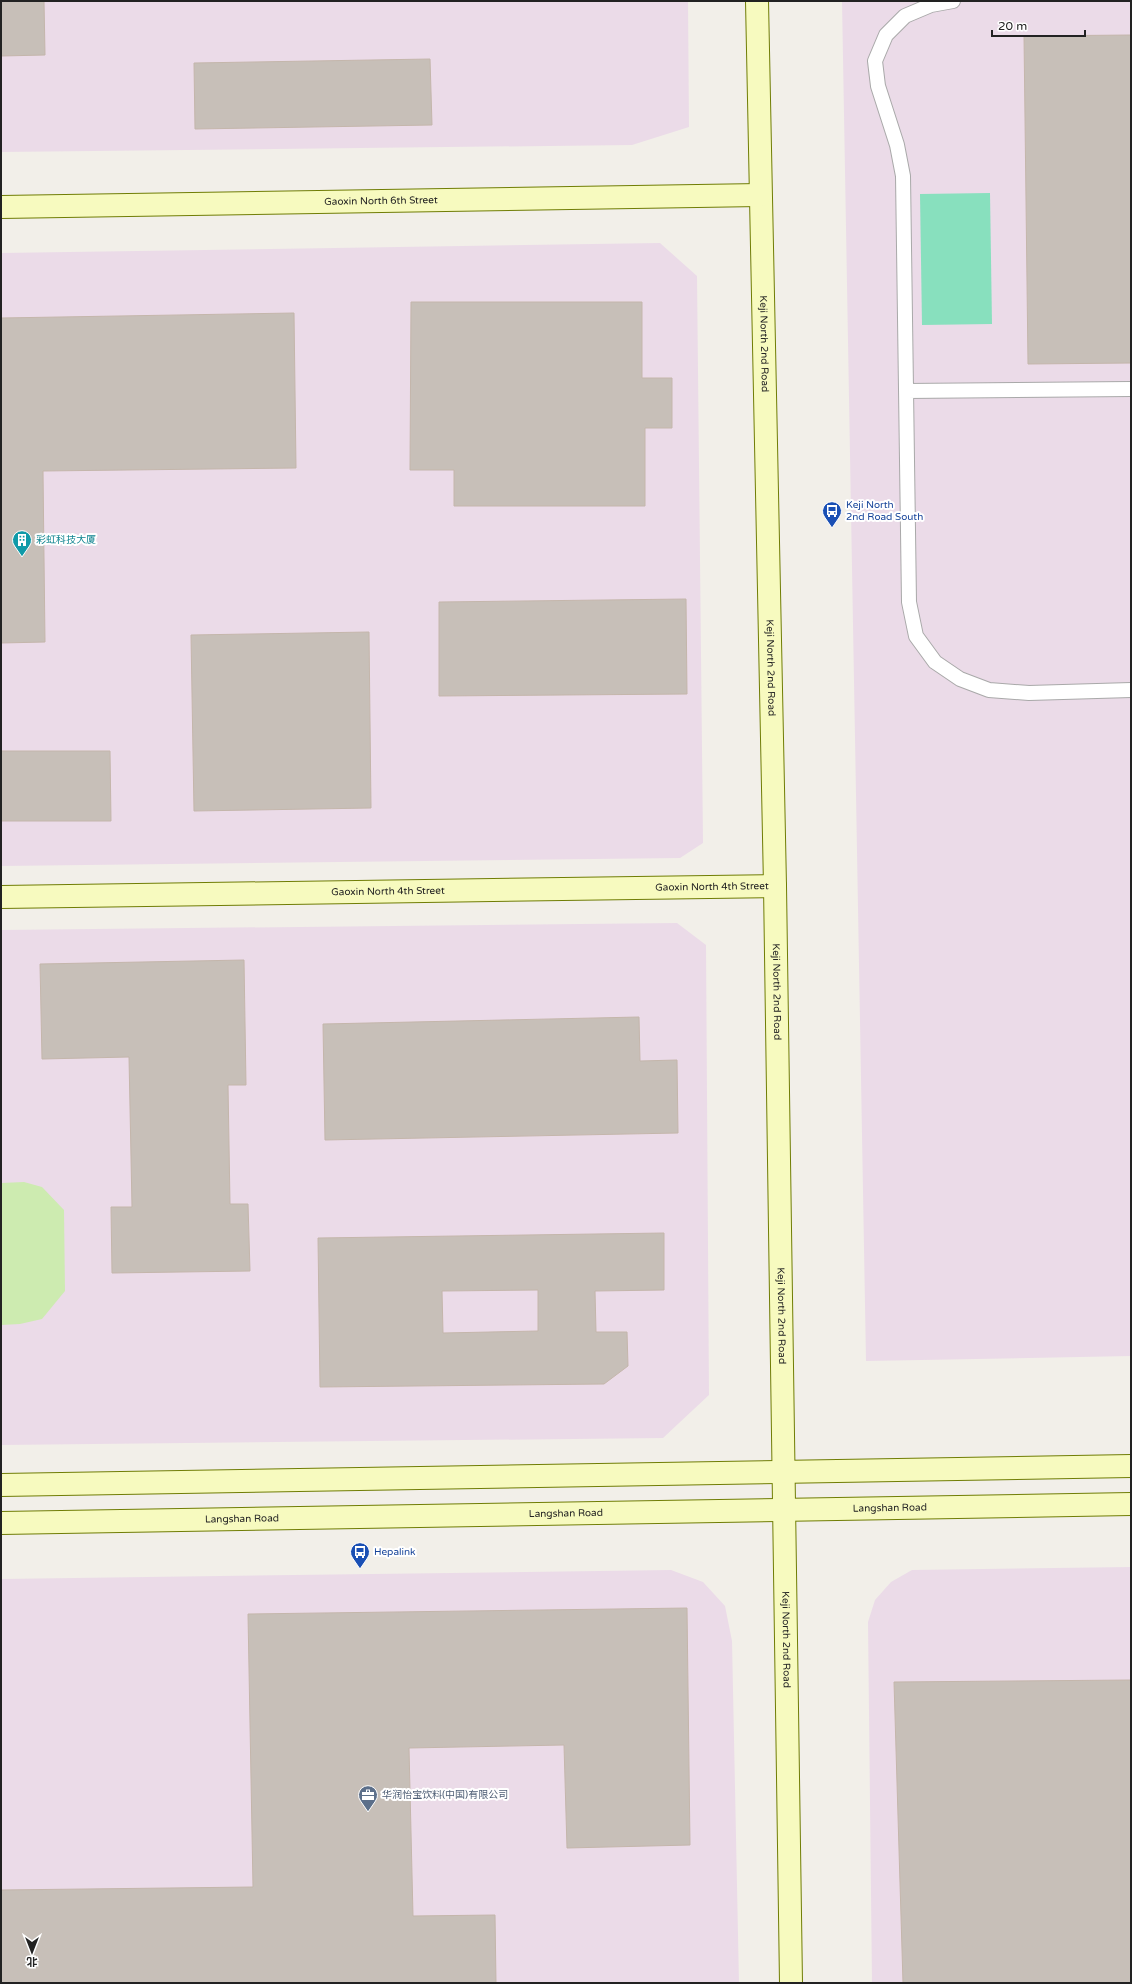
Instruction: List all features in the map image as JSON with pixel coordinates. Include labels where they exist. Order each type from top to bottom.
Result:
[{"type":"street","name":"Keji North 2nd Road","points":[[757,1],[775,886],[782,1472],[791,1983]]},
{"type":"street","name":"Gaoxin North 6th Street","points":[[1,207],[760,195]]},
{"type":"street","name":"Gaoxin North 4th Street","points":[[1,897],[775,886]]},
{"type":"street","points":[[1,1485],[1131,1466]]},
{"type":"street","name":"Langshan Road","points":[[1,1523],[1131,1504]]},
{"type":"lane","points":[[953,1],[931,5],[905,16],[886,35],[875,61],[878,86],[897,145],[903,176],[909,602],[916,636],[935,662],[960,679],[990,690],[1029,693],[1131,690]]},
{"type":"lane","points":[[906,391],[1131,389]]},
{"type":"shaded area","points":[[1,1],[688,1],[689,127],[632,145],[1,152]]},
{"type":"shaded area","points":[[842,1],[1131,1],[1131,1356],[866,1361]]},
{"type":"shaded area","points":[[660,243],[697,276],[703,843],[680,858],[1,866],[1,253]]},
{"type":"shaded area","points":[[677,923],[706,945],[709,1395],[663,1438],[1,1445],[1,930]]},
{"type":"shaded area","points":[[1131,1567],[1131,1983],[872,1983],[868,1622],[875,1600],[891,1582],[912,1570]]},
{"type":"shaded area","name":"华润怡宝饮料(中国)有限公司","points":[[671,1570],[703,1582],[725,1606],[732,1641],[739,1983],[1,1983],[1,1579]]},
{"type":"green space","points":[[990,193],[992,324],[922,325],[920,194]]},
{"type":"green space","points":[[24,1182],[42,1187],[64,1210],[65,1291],[42,1319],[20,1324],[1,1325],[1,1183]]},
{"type":"building","points":[[1,1],[44,1],[45,55],[1,56]]},
{"type":"building","points":[[1131,35],[1131,363],[1028,364],[1024,36]]},
{"type":"building","points":[[430,59],[432,125],[195,129],[194,63]]},
{"type":"building","points":[[411,302],[642,302],[642,378],[672,378],[672,428],[645,428],[645,506],[454,506],[454,470],[410,470]]},
{"type":"building","name":"彩虹科技大厦","points":[[294,313],[296,468],[43,471],[45,642],[1,643],[1,318]]},
{"type":"building","points":[[686,599],[687,694],[439,696],[439,602]]},
{"type":"building","points":[[369,632],[371,808],[194,811],[191,635]]},
{"type":"building","points":[[1,751],[110,751],[111,821],[1,821]]},
{"type":"building","points":[[244,960],[246,1085],[228,1085],[230,1204],[248,1204],[250,1271],[112,1273],[111,1207],[132,1207],[129,1057],[42,1059],[40,964]]},
{"type":"building","points":[[639,1017],[640,1061],[677,1060],[678,1133],[325,1140],[323,1024]]},
{"type":"building","points":[[664,1233],[664,1290],[595,1291],[596,1332],[627,1332],[628,1366],[604,1384],[320,1387],[318,1238]],"holes":[[[538,1290],[538,1331],[443,1333],[442,1291]]]},
{"type":"building","points":[[687,1608],[690,1845],[567,1848],[564,1745],[409,1748],[413,1916],[495,1915],[496,1983],[1,1983],[1,1890],[253,1887],[248,1614]]},
{"type":"building","points":[[1131,1680],[1131,1983],[903,1983],[894,1682]]},
{"type":"place","name":"Keji North 2nd Road South","points":[[832,528]]},
{"type":"place","name":"彩虹科技大厦","points":[[22,557]]},
{"type":"place","name":"Hepalink","points":[[360,1569]]},
{"type":"place","name":"华润怡宝饮料(中国)有限公司","points":[[368,1812]]}]
